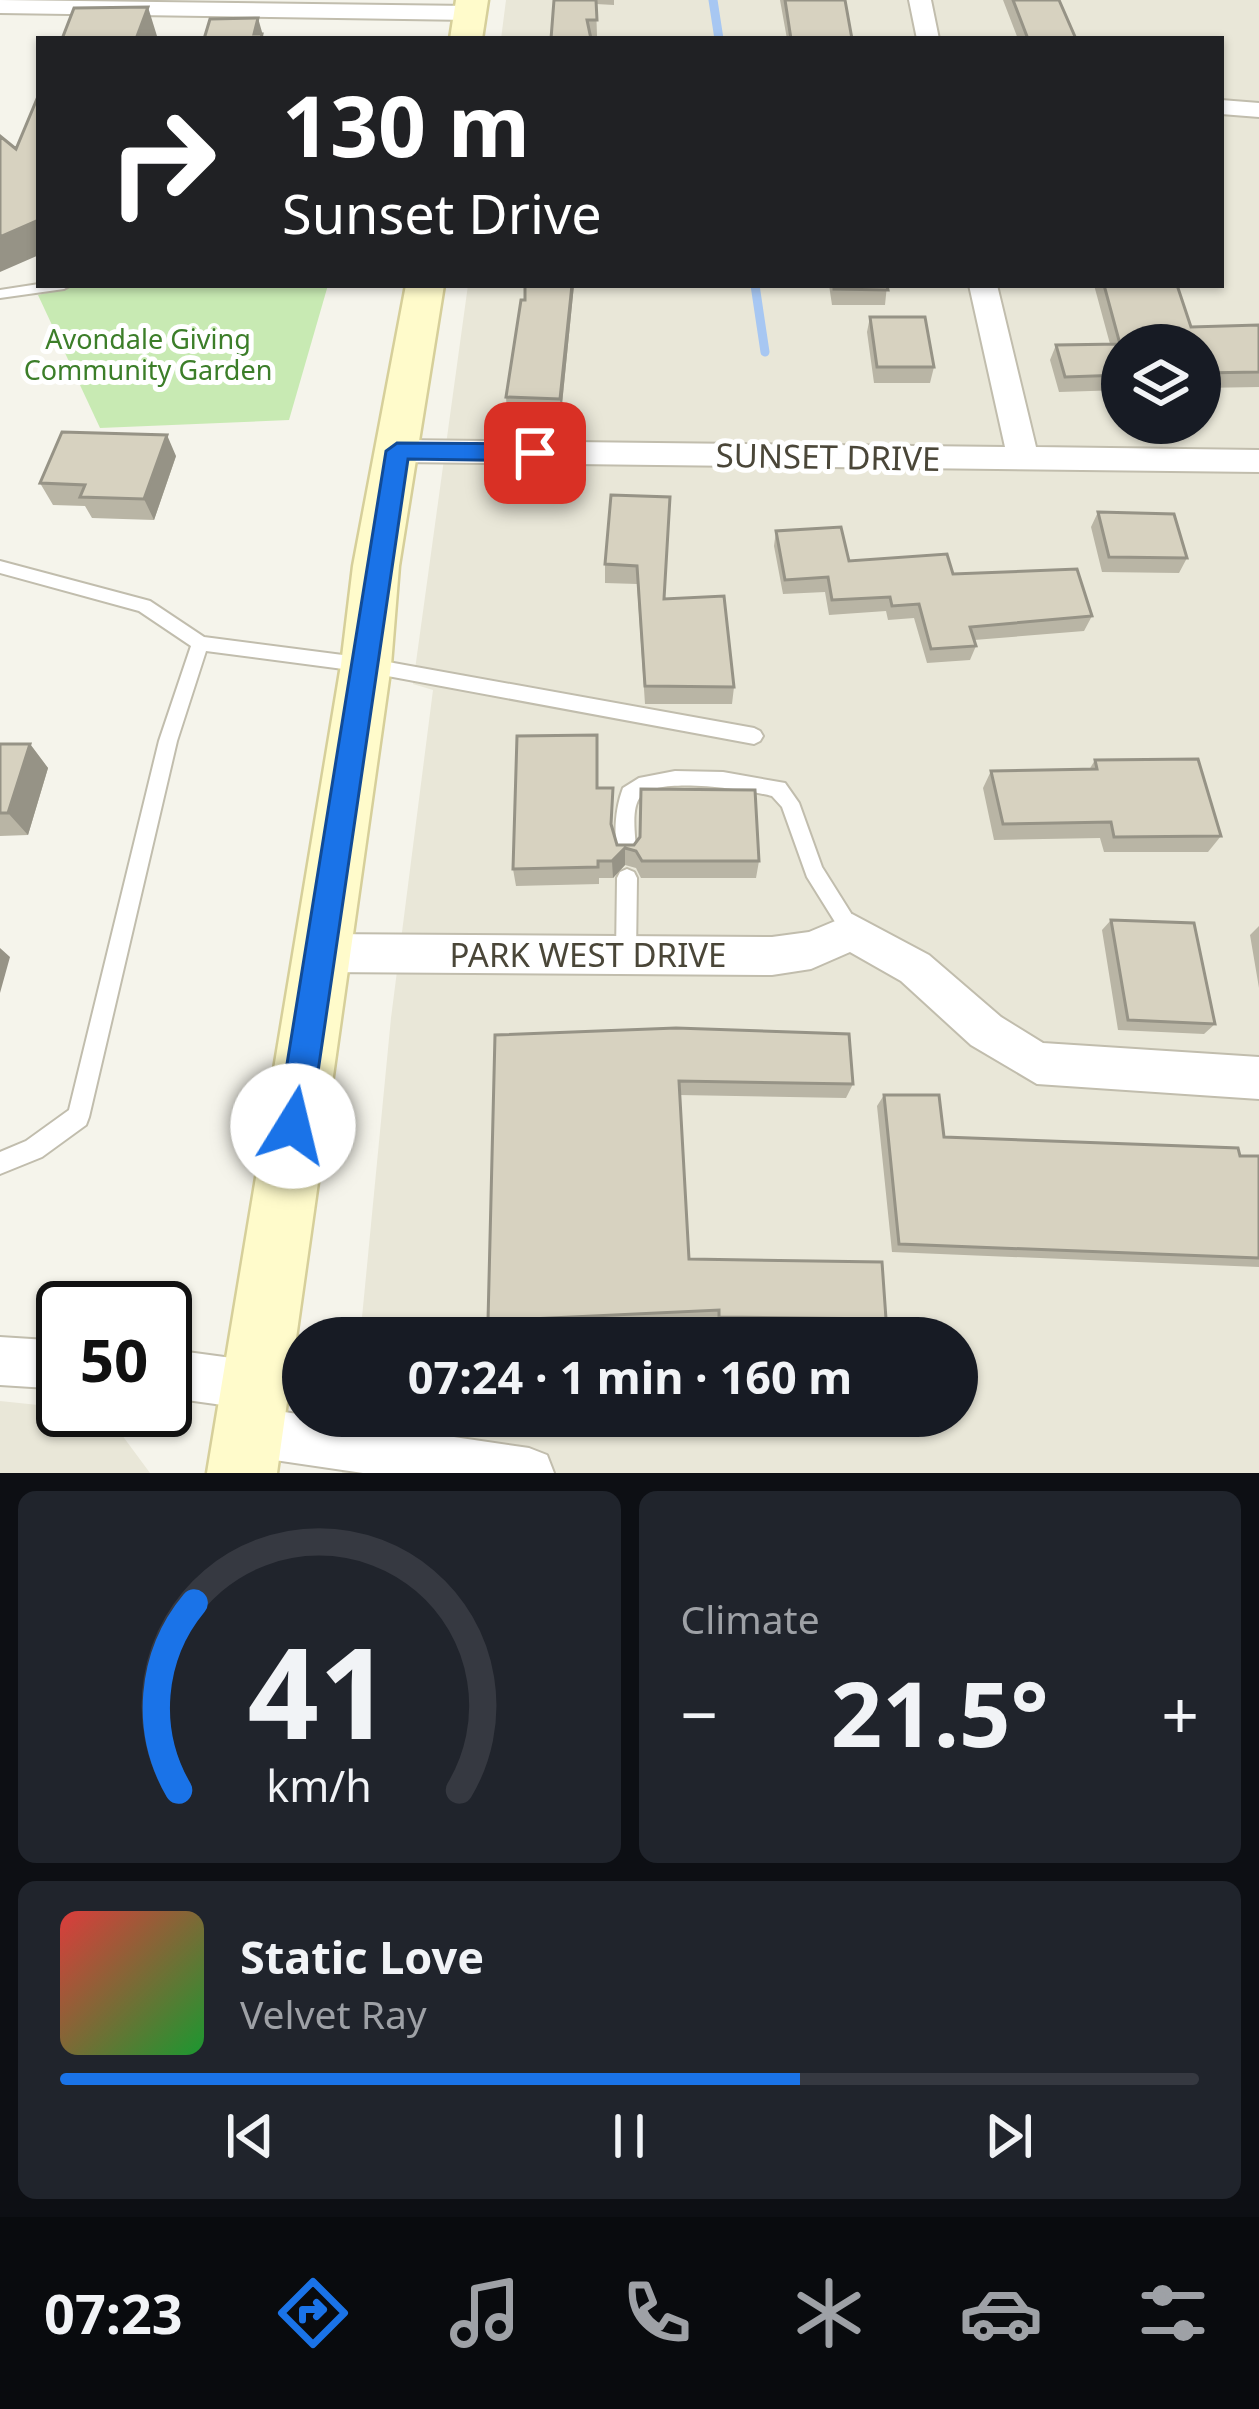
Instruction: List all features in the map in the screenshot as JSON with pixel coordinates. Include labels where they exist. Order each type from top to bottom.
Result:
[{"type":"main road","points":[[248,1430],[365,665],[376,566],[424,288]]},
{"type":"street","points":[[920,0],[927,36]]},
{"type":"street","points":[[0,6],[469,17]]},
{"type":"street","points":[[1224,107],[1259,110]]},
{"type":"street","points":[[984,288],[1023,459]]},
{"type":"street","name":"SUNSET DRIVE","points":[[397,451],[1259,460]]},
{"type":"street","points":[[852,932],[915,968],[986,1031],[1037,1063],[1259,1078]]},
{"type":"street","name":"PARK WEST DRIVE","points":[[320,953],[772,956],[811,950],[852,932]]},
{"type":"street","points":[[0,1361],[36,1363]]},
{"type":"street","points":[[192,1392],[248,1430],[529,1473]]},
{"type":"lane","points":[[0,294],[43,288]]},
{"type":"lane","points":[[0,567],[143,606],[200,643],[365,665],[754,736]]},
{"type":"lane","points":[[0,1163],[34,1149],[78,1117],[168,741],[200,643]]},
{"type":"lane","points":[[626,852],[630,794],[639,783],[659,778],[778,789],[790,803],[814,871],[852,932]]},
{"type":"lane","points":[[626,955],[627,878]]},
{"type":"shaded area","points":[[506,0],[1259,0],[1259,1473],[342,1473],[345,1437],[978,1437],[978,1317],[362,1317],[391,1018],[433,690],[413,684],[468,288],[1224,288],[1224,36],[501,36]]},
{"type":"shaded area","points":[[0,1401],[36,1405],[36,1437],[123,1437],[150,1473],[0,1473]]},
{"type":"green space","name":"Avondale Giving Community Garden","points":[[66,288],[327,288],[289,420],[100,428],[38,295]]},
{"type":"building","points":[[554,0],[596,0],[597,20],[587,20],[590,36],[551,36]]},
{"type":"building","points":[[785,0],[845,0],[851,36],[791,36]]},
{"type":"building","points":[[1013,0],[1059,0],[1075,36],[1027,36]]},
{"type":"building","points":[[148,7],[137,36],[63,36],[74,8]]},
{"type":"building","points":[[258,18],[254,34],[262,36],[205,36],[210,19]]},
{"type":"building","points":[[36,101],[36,221],[0,237],[0,136],[16,149]]},
{"type":"building","points":[[525,288],[572,288],[560,399],[506,397],[521,300],[525,300]]},
{"type":"building","points":[[1105,288],[1178,288],[1190,324],[1115,324]]},
{"type":"building","points":[[870,317],[925,317],[934,367],[877,367]]},
{"type":"building","points":[[1259,325],[1259,372],[1221,373],[1221,326]]},
{"type":"building","points":[[1101,344],[1101,376],[1065,377],[1056,345]]},
{"type":"building","points":[[62,432],[167,435],[144,499],[80,497],[85,485],[40,483]]},
{"type":"building","points":[[611,495],[670,497],[664,599],[724,596],[734,687],[645,686],[637,566],[605,564]]},
{"type":"building","points":[[1098,512],[1174,514],[1187,558],[1109,557]]},
{"type":"building","points":[[841,527],[849,561],[947,554],[953,574],[1077,569],[1092,616],[970,627],[976,646],[931,649],[919,604],[892,606],[890,597],[832,600],[828,577],[785,580],[776,531]]},
{"type":"building","points":[[597,735],[597,788],[613,788],[611,824],[617,845],[634,845],[640,837],[641,789],[755,790],[759,861],[642,861],[636,851],[625,848],[612,861],[598,861],[598,867],[513,869],[517,736]]},
{"type":"building","points":[[0,744],[30,744],[8,813],[0,813]]},
{"type":"building","points":[[1198,759],[1221,836],[1114,837],[1111,822],[1003,824],[991,771],[1097,769],[1095,760]]},
{"type":"building","points":[[1111,920],[1194,923],[1215,1024],[1128,1020]]},
{"type":"building","points":[[676,1028],[849,1034],[853,1084],[679,1081],[689,1259],[882,1262],[886,1317],[719,1317],[719,1310],[488,1317],[495,1035]]},
{"type":"building","points":[[884,1095],[939,1095],[944,1137],[1238,1148],[1240,1156],[1259,1156],[1259,1258],[899,1244]]},
{"type":"waterway","points":[[713,0],[719,36]]},
{"type":"waterway","points":[[755,288],[765,352]]},
{"type":"route","points":[[293,1126],[397,451],[535,453]]}]
